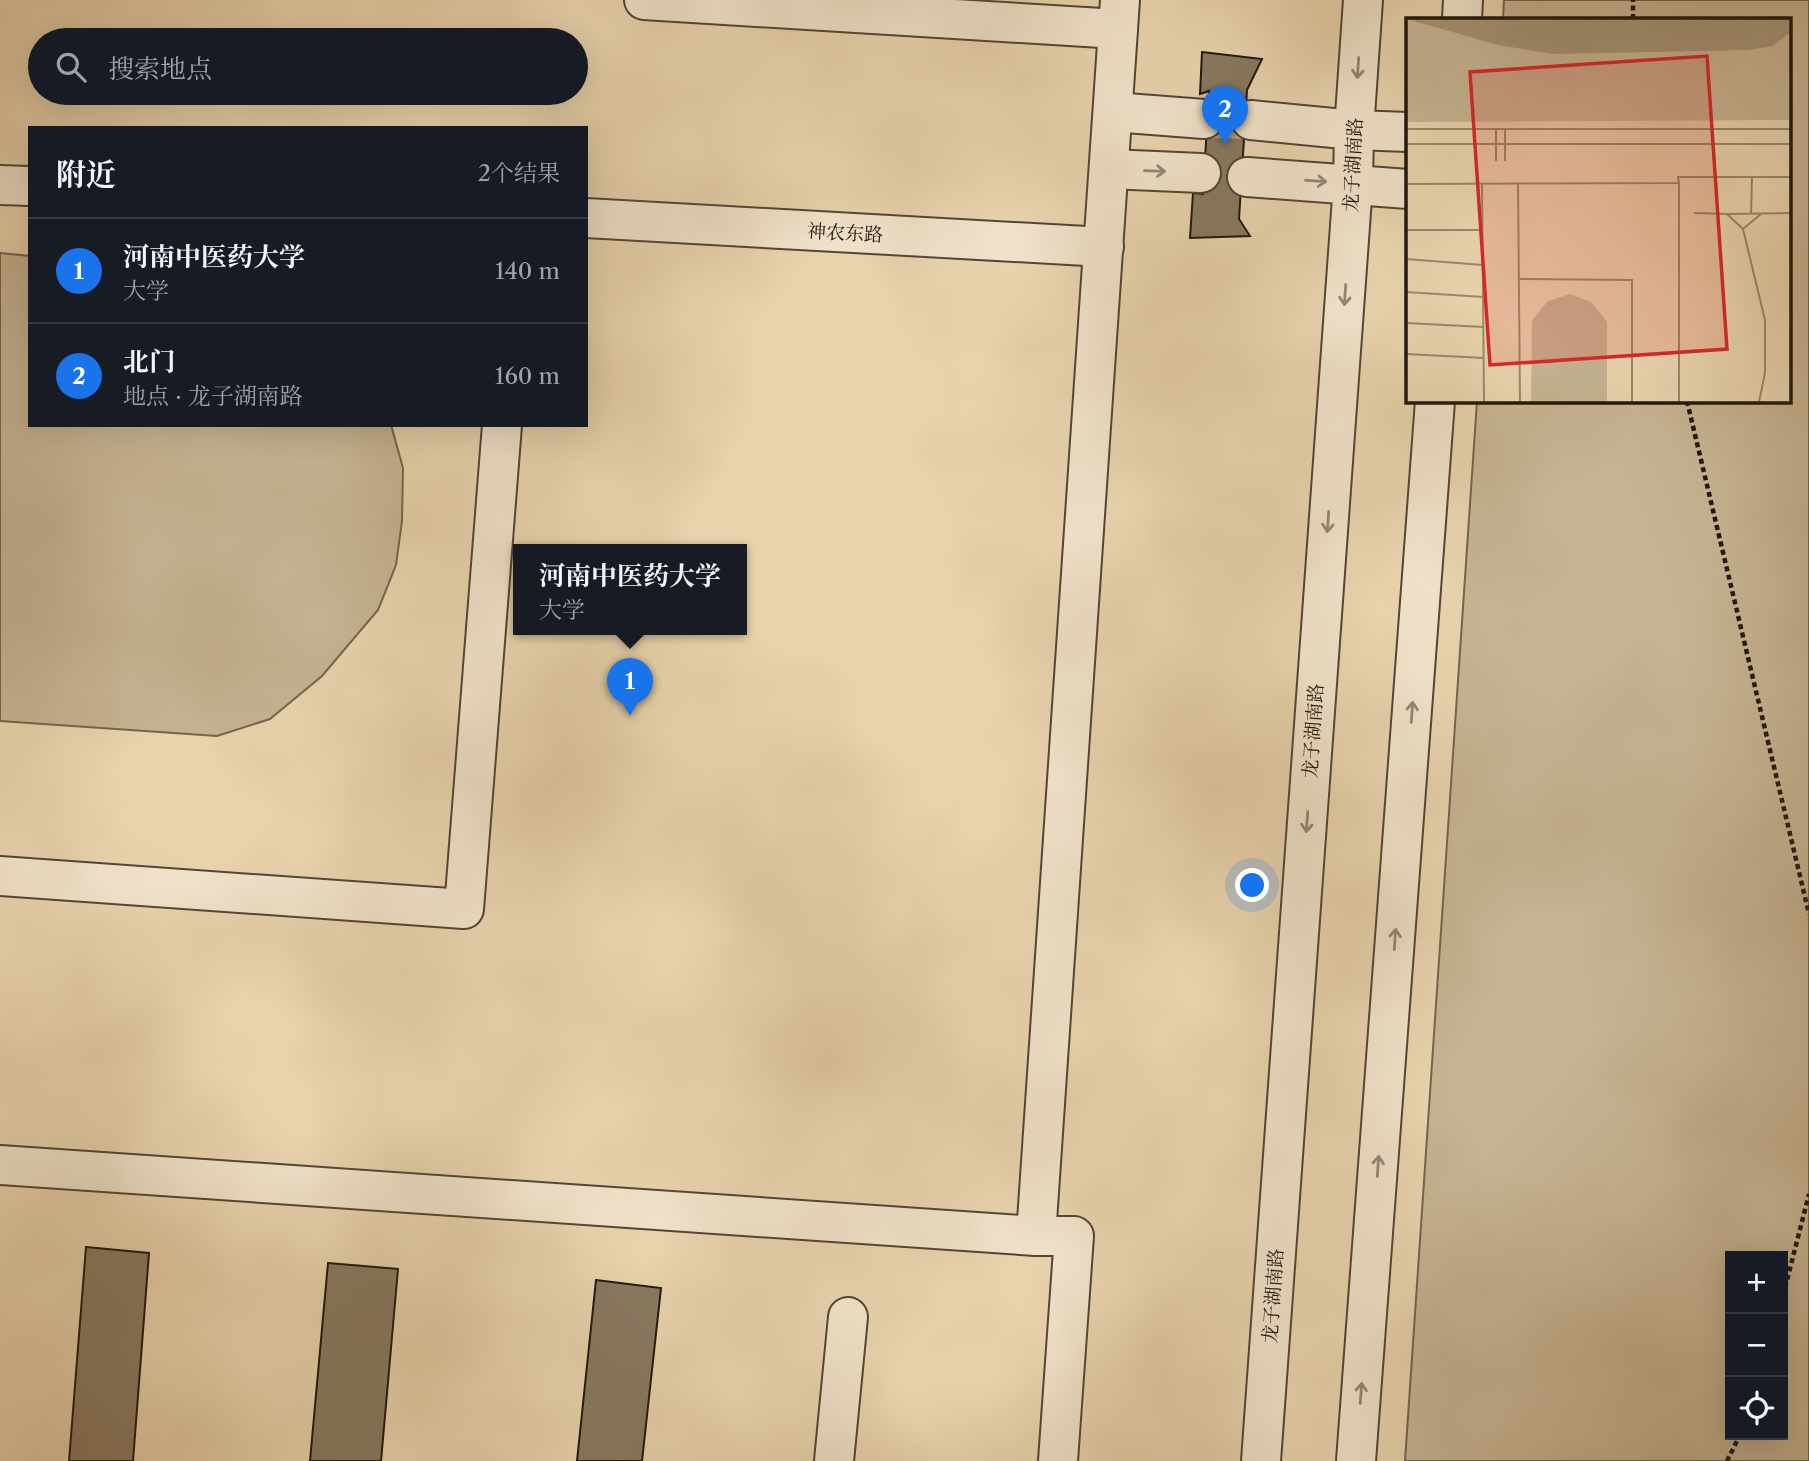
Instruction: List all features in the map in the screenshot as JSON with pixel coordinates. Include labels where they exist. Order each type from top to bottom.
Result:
[{"type":"street","points":[[644,0],[1119,14],[1036,1236]]},
{"type":"street","name":"龙子湖南路","points":[[1261,1461],[1353,184],[1363,0]]},
{"type":"street","points":[[1462,18],[1463,0]]},
{"type":"street","points":[[1113,112],[1204,119]]},
{"type":"street","points":[[1251,120],[1406,132]]},
{"type":"street","points":[[1109,169],[1201,173]]},
{"type":"street","points":[[1248,177],[1406,188]]},
{"type":"street","points":[[0,185],[28,186]]},
{"type":"street","name":"神农东路","points":[[588,218],[1104,247]]},
{"type":"street","points":[[1356,1461],[1435,402]]},
{"type":"street","points":[[0,876],[464,909],[502,427]]},
{"type":"street","points":[[0,1165],[1036,1236],[1074,1236],[1058,1461]]},
{"type":"street","points":[[834,1461],[848,1317]]},
{"type":"path","points":[[1633,0],[1633,18]]},
{"type":"path","points":[[1687,402],[1809,914]]},
{"type":"path","points":[[1788,1277],[1809,1194]]},
{"type":"path","points":[[1727,1461],[1738,1440]]},
{"type":"shaded area","points":[[1504,0],[1809,0],[1809,1461],[1405,1461],[1477,402],[1792,402],[1792,18],[1503,18]]},
{"type":"shaded area","points":[[0,253],[28,256],[28,427],[392,427],[403,468],[402,521],[396,565],[378,610],[322,676],[270,719],[217,736],[0,721]]},
{"type":"building","points":[[1202,52],[1262,59],[1247,90],[1239,219],[1250,236],[1190,238],[1193,193],[1203,194],[1209,91],[1200,94]]},
{"type":"building","points":[[86,1247],[149,1253],[133,1461],[69,1461]]},
{"type":"building","points":[[328,1263],[398,1269],[381,1461],[310,1461]]},
{"type":"building","points":[[596,1280],[661,1288],[642,1461],[577,1461]]},
{"type":"tunnel","points":[[1204,119],[1251,120]]},
{"type":"place","name":"北门","points":[[1225,144]]},
{"type":"place","name":"河南中医药大学","points":[[630,716]]}]
